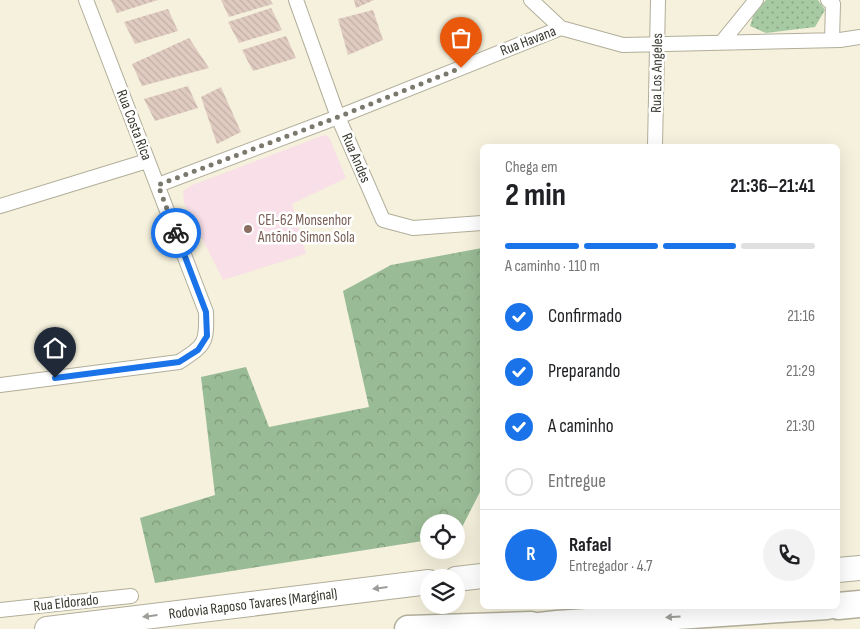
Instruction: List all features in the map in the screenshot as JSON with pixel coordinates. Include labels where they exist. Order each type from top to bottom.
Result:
[{"type":"highway","points":[[840,570],[860,568]]},
{"type":"highway","points":[[465,578],[480,576]]},
{"type":"highway","name":"Rodovia Raposo Tavares (Marginal)","points":[[47,629],[420,583]]},
{"type":"highway","points":[[840,606],[860,604]]},
{"type":"highway","points":[[408,629],[557,624],[782,609]]},
{"type":"highway","points":[[513,629],[557,624]]},
{"type":"street","name":"Rua Costa Rica","points":[[0,385],[179,362],[198,350],[207,336],[206,312],[86,0]]},
{"type":"street","name":"Rua Andes","points":[[296,0],[338,117],[383,220],[413,228],[480,223]]},
{"type":"street","points":[[530,0],[561,28]]},
{"type":"street","name":"Rua Los Angeles","points":[[656,144],[658,0]]},
{"type":"street","points":[[722,42],[756,0]]},
{"type":"street","points":[[828,0],[832,4],[832,40]]},
{"type":"street","name":"Rua Havana","points":[[158,185],[338,117],[561,28],[623,44],[832,40],[860,37]]},
{"type":"street","points":[[0,206],[147,162]]},
{"type":"street","name":"Rua Eldorado","points":[[0,610],[131,596]]},
{"type":"shaded area","name":"CEI-62 Monsenhor Antõnio Simon Sola","points":[[324,135],[329,137],[346,178],[292,204],[306,254],[223,280],[184,203],[183,191],[190,186]]},
{"type":"green space","points":[[766,0],[818,0],[825,10],[815,27],[766,33],[750,26],[754,13]]},
{"type":"green space","points":[[480,248],[480,492],[465,521],[465,514],[420,514],[420,541],[155,583],[140,518],[215,495],[201,377],[246,367],[269,427],[369,407],[343,291],[391,265]]},
{"type":"building","points":[[111,0],[158,0],[117,13]]},
{"type":"building","points":[[221,0],[270,0],[273,4],[229,17]]},
{"type":"building","points":[[354,0],[374,0],[356,8]]},
{"type":"building","points":[[271,8],[282,30],[239,43],[228,22]]},
{"type":"building","points":[[168,9],[178,31],[135,44],[124,22]]},
{"type":"building","points":[[373,10],[383,40],[348,55],[338,19]]},
{"type":"building","points":[[286,36],[296,58],[253,71],[242,50]]},
{"type":"building","points":[[189,38],[209,68],[142,86],[132,64]]},
{"type":"building","points":[[188,86],[198,108],[155,121],[144,99]]},
{"type":"building","points":[[221,87],[241,132],[217,144],[201,97]]},
{"type":"way so far","points":[[176,233],[158,185],[461,68]]},
{"type":"place","name":"CEI-62 Monsenhor Antõnio Simon Sola","points":[[248,229]]},
{"type":"route","points":[[55,378],[179,362],[198,350],[207,336],[206,312],[176,233]]}]
